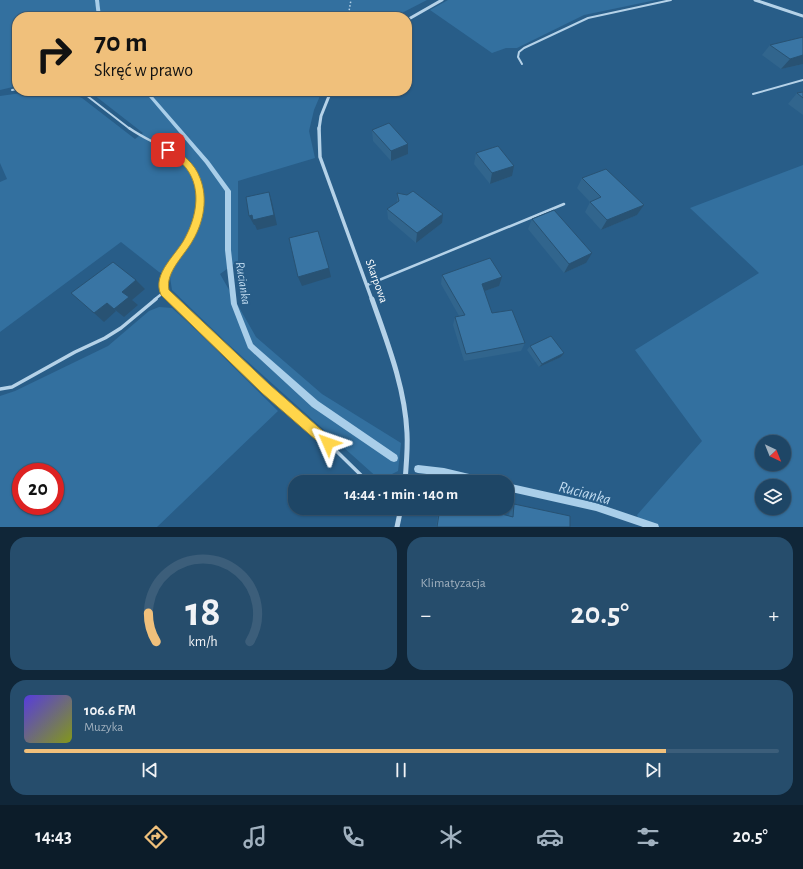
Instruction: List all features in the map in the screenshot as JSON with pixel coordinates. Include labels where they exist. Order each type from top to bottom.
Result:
[{"type":"street","points":[[412,17],[442,0]]},
{"type":"street","points":[[755,0],[803,16]]},
{"type":"street","name":"Skarpowa","points":[[329,96],[318,125],[317,139],[319,151],[394,362],[406,409],[408,443],[406,475]]},
{"type":"street","points":[[396,527],[399,515]]},
{"type":"lane","points":[[522,64],[518,57],[524,48],[588,18],[671,0]]},
{"type":"lane","points":[[753,94],[803,80]]},
{"type":"lane","points":[[86,96],[140,136],[181,158],[194,173],[200,188],[200,209],[190,237],[165,275],[163,285],[164,292],[266,389],[318,433],[361,475]]},
{"type":"lane","points":[[367,285],[564,204]]},
{"type":"lane","points":[[0,389],[12,387],[75,352],[105,338],[121,328],[164,292]]},
{"type":"path","points":[[349,12],[351,0]]},
{"type":"shaded area","points":[[0,0],[427,0],[404,12],[12,12],[12,87],[0,90]]},
{"type":"shaded area","points":[[448,0],[656,0],[584,15],[517,48],[506,48],[492,53],[430,10]]},
{"type":"shaded area","points":[[12,94],[12,96],[77,96],[82,98],[135,139],[143,133],[95,96],[320,96],[314,110],[309,131],[315,158],[238,181],[238,261],[220,274],[256,337],[322,394],[401,443],[398,471],[390,475],[374,475],[227,343],[172,290],[170,277],[159,272],[121,242],[0,332],[0,182],[7,179],[0,163],[0,96]]},
{"type":"shaded area","points":[[803,165],[803,527],[642,527],[637,515],[702,441],[635,350],[759,273],[690,208]]},
{"type":"shaded area","points":[[159,307],[172,308],[278,411],[157,527],[0,527],[0,396],[15,391],[108,346],[149,311]]},
{"type":"building","points":[[803,37],[803,55],[790,59],[770,45]]},
{"type":"building","points":[[803,92],[803,98],[797,93]]},
{"type":"building","points":[[389,123],[408,144],[391,151],[372,130]]},
{"type":"building","points":[[498,146],[514,166],[492,173],[476,153]]},
{"type":"building","points":[[606,169],[644,205],[607,220],[590,202],[601,197],[582,178]]},
{"type":"building","points":[[413,191],[443,214],[417,233],[387,209],[399,201],[397,193],[407,195]]},
{"type":"building","points":[[269,192],[274,215],[253,220],[252,215],[249,216],[246,197]]},
{"type":"building","points":[[554,210],[592,253],[569,264],[532,219]]},
{"type":"building","points":[[318,231],[329,268],[298,277],[289,238]]},
{"type":"building","points":[[490,258],[502,277],[482,284],[492,313],[512,310],[525,343],[466,354],[455,317],[465,315],[442,275]]},
{"type":"building","points":[[113,262],[136,280],[122,292],[129,297],[114,309],[107,303],[94,313],[71,293]]},
{"type":"building","points":[[551,336],[564,353],[542,364],[530,346]]},
{"type":"building","points":[[514,504],[570,516],[570,527],[437,527],[439,515],[505,515],[513,517]]},
{"type":"waterway","name":"Rucianka","points":[[97,0],[98,12]]},
{"type":"waterway","name":"Rucianka","points":[[150,96],[207,162],[228,191],[228,250],[234,304],[250,346],[315,404],[394,458]]},
{"type":"waterway","name":"Rucianka","points":[[418,469],[457,475]]},
{"type":"waterway","name":"Rucianka","points":[[514,489],[596,507],[655,527]]},
{"type":"route","points":[[168,150],[181,158],[194,173],[200,188],[200,209],[190,237],[165,275],[163,285],[164,292],[266,389],[328,443]]}]
